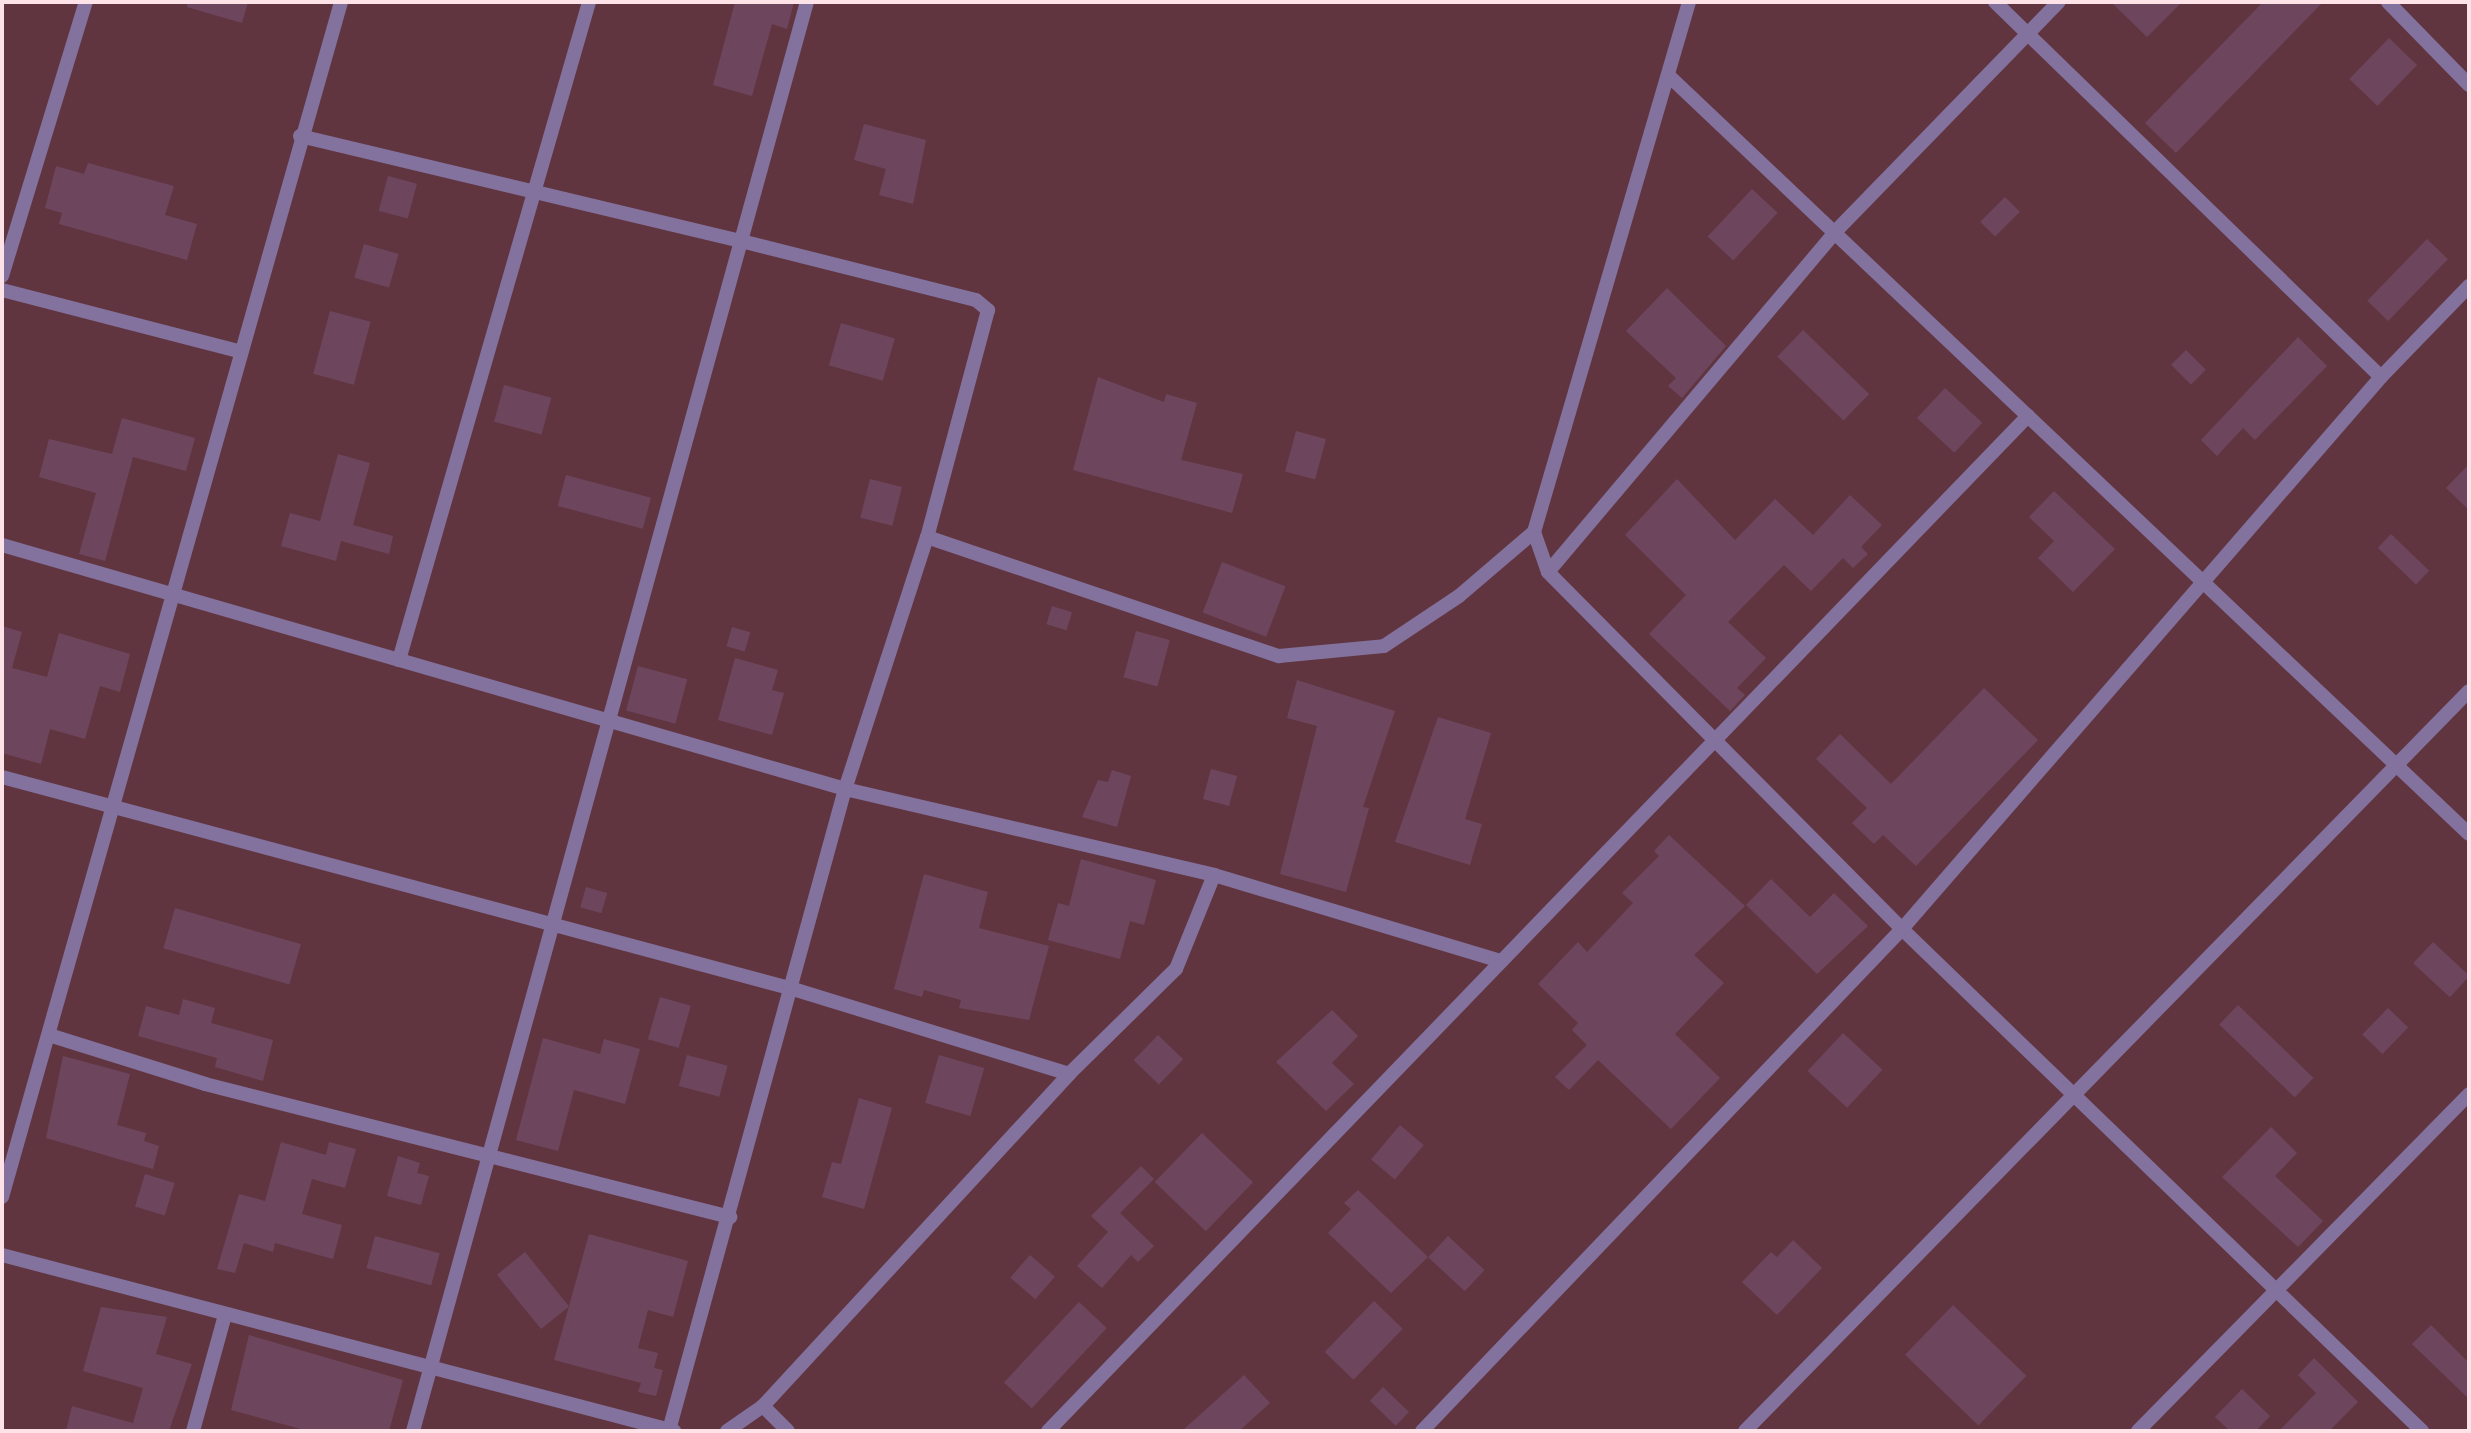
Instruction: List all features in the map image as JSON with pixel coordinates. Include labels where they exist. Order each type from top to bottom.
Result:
[{"type":"street","points":[[2,276],[86,2]]},
{"type":"street","points":[[2,1197],[117,809],[170,594],[300,136],[341,2]]},
{"type":"street","points":[[399,660],[589,2]]},
{"type":"street","points":[[413,1431],[550,925],[610,723],[807,2]]},
{"type":"street","points":[[927,537],[1279,656],[1384,646],[1459,596],[1534,532],[1689,2]]},
{"type":"street","points":[[1995,2],[2381,377]]},
{"type":"street","points":[[1548,572],[1835,233],[2059,2]]},
{"type":"street","points":[[2388,2],[2469,85]]},
{"type":"street","points":[[1668,75],[2469,834]]},
{"type":"street","points":[[2,1255],[431,1370],[672,1431],[845,789],[927,537],[990,323],[988,310],[976,300],[535,190],[300,136]]},
{"type":"street","points":[[1422,1431],[1902,929],[2381,377],[2469,286]]},
{"type":"street","points":[[2,290],[238,352]]},
{"type":"street","points":[[1048,1431],[2028,416]]},
{"type":"street","points":[[1534,532],[1548,572],[1718,739],[1902,929],[2423,1431]]},
{"type":"street","points":[[2,545],[845,789],[1214,875],[1501,961]]},
{"type":"street","points":[[1745,1431],[2075,1097],[2469,691]]},
{"type":"street","points":[[2,777],[793,989],[1069,1074]]},
{"type":"street","points":[[727,1431],[763,1406],[1069,1074],[1176,969],[1214,875]]},
{"type":"street","points":[[50,1035],[205,1084],[730,1217]]},
{"type":"street","points":[[2138,1431],[2469,1094]]},
{"type":"street","points":[[193,1431],[225,1315]]},
{"type":"street","points":[[763,1406],[788,1431]]},
{"type":"building","points":[[187,2],[248,2],[242,23],[187,7]]},
{"type":"building","points":[[735,2],[794,2],[787,29],[772,24],[752,96],[713,85]]},
{"type":"building","points":[[2111,2],[2182,2],[2147,37]]},
{"type":"building","points":[[2263,2],[2323,2],[2176,153],[2145,123]]},
{"type":"building","points":[[2389,38],[2417,65],[2377,106],[2349,79]]},
{"type":"building","points":[[864,124],[926,140],[913,204],[879,195],[886,169],[854,160]]},
{"type":"building","points":[[88,163],[174,186],[165,215],[197,224],[187,260],[59,224],[62,213],[45,208],[56,166],[84,174]]},
{"type":"building","points":[[388,176],[417,184],[408,219],[379,211]]},
{"type":"building","points":[[1752,189],[1778,213],[1733,260],[1708,237]]},
{"type":"building","points":[[2005,197],[2020,212],[1995,237],[1980,222]]},
{"type":"building","points":[[2427,239],[2448,259],[2388,321],[2367,301]]},
{"type":"building","points":[[364,244],[399,254],[389,288],[354,278]]},
{"type":"building","points":[[1667,288],[1726,346],[1682,398],[1668,386],[1676,378],[1626,331]]},
{"type":"building","points":[[330,311],[371,322],[354,385],[313,374]]},
{"type":"building","points":[[841,323],[895,338],[883,381],[829,365]]},
{"type":"building","points":[[1803,330],[1869,394],[1843,421],[1777,357]]},
{"type":"building","points":[[2298,337],[2327,366],[2255,440],[2243,428],[2217,456],[2201,440]]},
{"type":"building","points":[[2186,350],[2206,370],[2191,385],[2171,365]]},
{"type":"building","points":[[1098,377],[1164,402],[1166,394],[1197,403],[1181,460],[1243,474],[1232,513],[1073,470]]},
{"type":"building","points":[[504,385],[551,398],[541,434],[494,422]]},
{"type":"building","points":[[1945,388],[1982,423],[1954,453],[1917,418]]},
{"type":"building","points":[[122,418],[195,438],[186,471],[133,457],[105,561],[79,554],[96,493],[39,477],[49,439],[112,454]]},
{"type":"building","points":[[1296,431],[1326,439],[1315,480],[1285,472]]},
{"type":"building","points":[[338,454],[370,463],[353,525],[393,536],[389,554],[341,541],[336,561],[281,546],[290,513],[320,521]]},
{"type":"building","points":[[2469,464],[2469,510],[2446,488]]},
{"type":"building","points":[[566,475],[651,498],[643,529],[558,506]]},
{"type":"building","points":[[870,479],[902,487],[892,526],[860,518]]},
{"type":"building","points":[[1677,479],[1735,540],[1775,499],[1813,535],[1850,495],[1882,525],[1861,547],[1868,554],[1853,568],[1843,558],[1811,591],[1784,565],[1728,622],[1766,658],[1737,688],[1745,695],[1730,711],[1649,634],[1686,595],[1625,535]]},
{"type":"building","points":[[2054,491],[2115,549],[2073,592],[2038,558],[2054,541],[2029,517]]},
{"type":"building","points":[[2391,534],[2429,571],[2416,584],[2378,548]]},
{"type":"building","points":[[1222,562],[1285,586],[1266,637],[1203,612]]},
{"type":"building","points":[[1052,606],[1072,612],[1067,630],[1046,624]]},
{"type":"building","points":[[2,626],[22,632],[12,668],[47,677],[59,633],[130,654],[120,692],[100,686],[85,739],[50,729],[41,764],[2,753]]},
{"type":"building","points":[[732,627],[750,632],[745,651],[726,646]]},
{"type":"building","points":[[1136,631],[1170,640],[1157,686],[1124,677]]},
{"type":"building","points":[[735,658],[778,670],[772,690],[784,693],[772,735],[718,720]]},
{"type":"building","points":[[638,666],[687,679],[675,724],[626,710]]},
{"type":"building","points":[[1297,680],[1395,711],[1363,807],[1369,808],[1346,892],[1280,874],[1317,726],[1287,718]]},
{"type":"building","points":[[1984,688],[2038,740],[1916,866],[1883,835],[1874,844],[1852,823],[1867,808],[1816,759],[1840,734],[1891,784]]},
{"type":"building","points":[[1438,717],[1491,733],[1465,819],[1482,824],[1470,865],[1395,842]]},
{"type":"building","points":[[1211,769],[1237,776],[1229,806],[1203,799]]},
{"type":"building","points":[[1112,770],[1131,776],[1117,827],[1082,817],[1098,780],[1108,782]]},
{"type":"building","points":[[1669,835],[1745,906],[1694,955],[1724,983],[1675,1034],[1720,1078],[1671,1129],[1598,1060],[1569,1090],[1555,1077],[1587,1045],[1572,1030],[1578,1023],[1538,984],[1578,942],[1587,952],[1633,903],[1622,893],[1659,856],[1654,851]]},
{"type":"building","points":[[1081,859],[1156,880],[1144,925],[1130,921],[1120,959],[1048,940],[1058,903],[1069,906]]},
{"type":"building","points":[[924,874],[988,892],[979,928],[1049,946],[1029,1020],[959,1008],[961,1000],[924,990],[922,997],[894,989]]},
{"type":"building","points":[[1771,879],[1810,917],[1834,893],[1868,926],[1817,974],[1746,905]]},
{"type":"building","points":[[586,887],[607,893],[601,913],[580,907]]},
{"type":"building","points":[[175,908],[301,944],[289,984],[163,948]]},
{"type":"building","points":[[2433,942],[2469,976],[2450,997],[2413,963]]},
{"type":"building","points":[[660,997],[691,1006],[679,1048],[648,1039]]},
{"type":"building","points":[[183,999],[215,1008],[211,1023],[273,1040],[263,1081],[215,1067],[217,1058],[138,1036],[146,1006],[179,1015]]},
{"type":"building","points":[[2238,1005],[2314,1078],[2295,1097],[2219,1024]]},
{"type":"building","points":[[2388,1008],[2408,1027],[2382,1054],[2362,1035]]},
{"type":"building","points":[[1332,1010],[1358,1036],[1332,1063],[1354,1084],[1326,1111],[1276,1062]]},
{"type":"building","points":[[1843,1033],[1882,1070],[1847,1108],[1808,1071]]},
{"type":"building","points":[[1158,1035],[1183,1059],[1159,1084],[1134,1060]]},
{"type":"building","points":[[543,1038],[600,1054],[604,1039],[640,1049],[625,1104],[574,1090],[558,1151],[516,1140]]},
{"type":"building","points":[[687,1055],[728,1066],[719,1097],[679,1086]]},
{"type":"building","points":[[939,1055],[984,1068],[970,1116],[925,1103]]},
{"type":"building","points":[[63,1056],[130,1074],[117,1125],[146,1133],[144,1141],[159,1146],[153,1169],[46,1138]]},
{"type":"building","points":[[859,1098],[892,1108],[864,1209],[822,1197],[832,1162],[841,1164]]},
{"type":"building","points":[[1400,1125],[1424,1145],[1395,1179],[1371,1159]]},
{"type":"building","points":[[2271,1127],[2297,1153],[2275,1176],[2323,1221],[2298,1247],[2222,1177]]},
{"type":"building","points":[[1202,1133],[1253,1182],[1206,1231],[1155,1182]]},
{"type":"building","points":[[281,1142],[326,1155],[329,1142],[356,1149],[345,1188],[312,1179],[302,1214],[342,1225],[333,1259],[275,1243],[273,1252],[244,1243],[235,1273],[217,1269],[239,1194],[265,1201]]},
{"type":"building","points":[[398,1156],[420,1163],[417,1173],[429,1176],[421,1205],[387,1196]]},
{"type":"building","points":[[1141,1166],[1154,1179],[1120,1213],[1154,1246],[1138,1262],[1131,1255],[1102,1288],[1077,1266],[1108,1232],[1091,1216]]},
{"type":"building","points":[[145,1174],[175,1183],[165,1216],[135,1207]]},
{"type":"building","points":[[1358,1190],[1428,1257],[1391,1293],[1328,1233],[1351,1209],[1344,1203]]},
{"type":"building","points":[[589,1234],[688,1261],[673,1317],[648,1310],[638,1348],[658,1353],[654,1368],[663,1370],[656,1396],[638,1392],[641,1383],[554,1360]]},
{"type":"building","points":[[375,1236],[440,1253],[431,1285],[366,1268]]},
{"type":"building","points":[[1448,1236],[1485,1270],[1465,1291],[1428,1257]]},
{"type":"building","points":[[1793,1240],[1822,1268],[1777,1315],[1742,1282],[1771,1252],[1777,1257]]},
{"type":"building","points":[[525,1252],[569,1306],[541,1329],[497,1275]]},
{"type":"building","points":[[1030,1255],[1055,1277],[1035,1299],[1010,1278]]},
{"type":"building","points":[[1374,1301],[1403,1329],[1353,1380],[1325,1352]]},
{"type":"building","points":[[1079,1302],[1107,1328],[1032,1408],[1004,1382]]},
{"type":"building","points":[[1953,1305],[2026,1376],[1978,1425],[1905,1355]]},
{"type":"building","points":[[101,1307],[167,1317],[156,1354],[192,1364],[169,1431],[66,1431],[72,1406],[133,1423],[143,1388],[83,1371]]},
{"type":"building","points":[[2431,1325],[2469,1363],[2469,1399],[2412,1344]]},
{"type":"building","points":[[249,1335],[403,1380],[389,1431],[308,1431],[231,1410]]},
{"type":"building","points":[[2314,1358],[2358,1402],[2329,1431],[2279,1431],[2316,1393],[2298,1375]]},
{"type":"building","points":[[1244,1375],[1270,1403],[1239,1431],[1182,1431]]},
{"type":"building","points":[[1383,1387],[1409,1412],[1396,1426],[1370,1401]]},
{"type":"building","points":[[2242,1389],[2270,1416],[2256,1431],[2230,1431],[2215,1417]]}]
